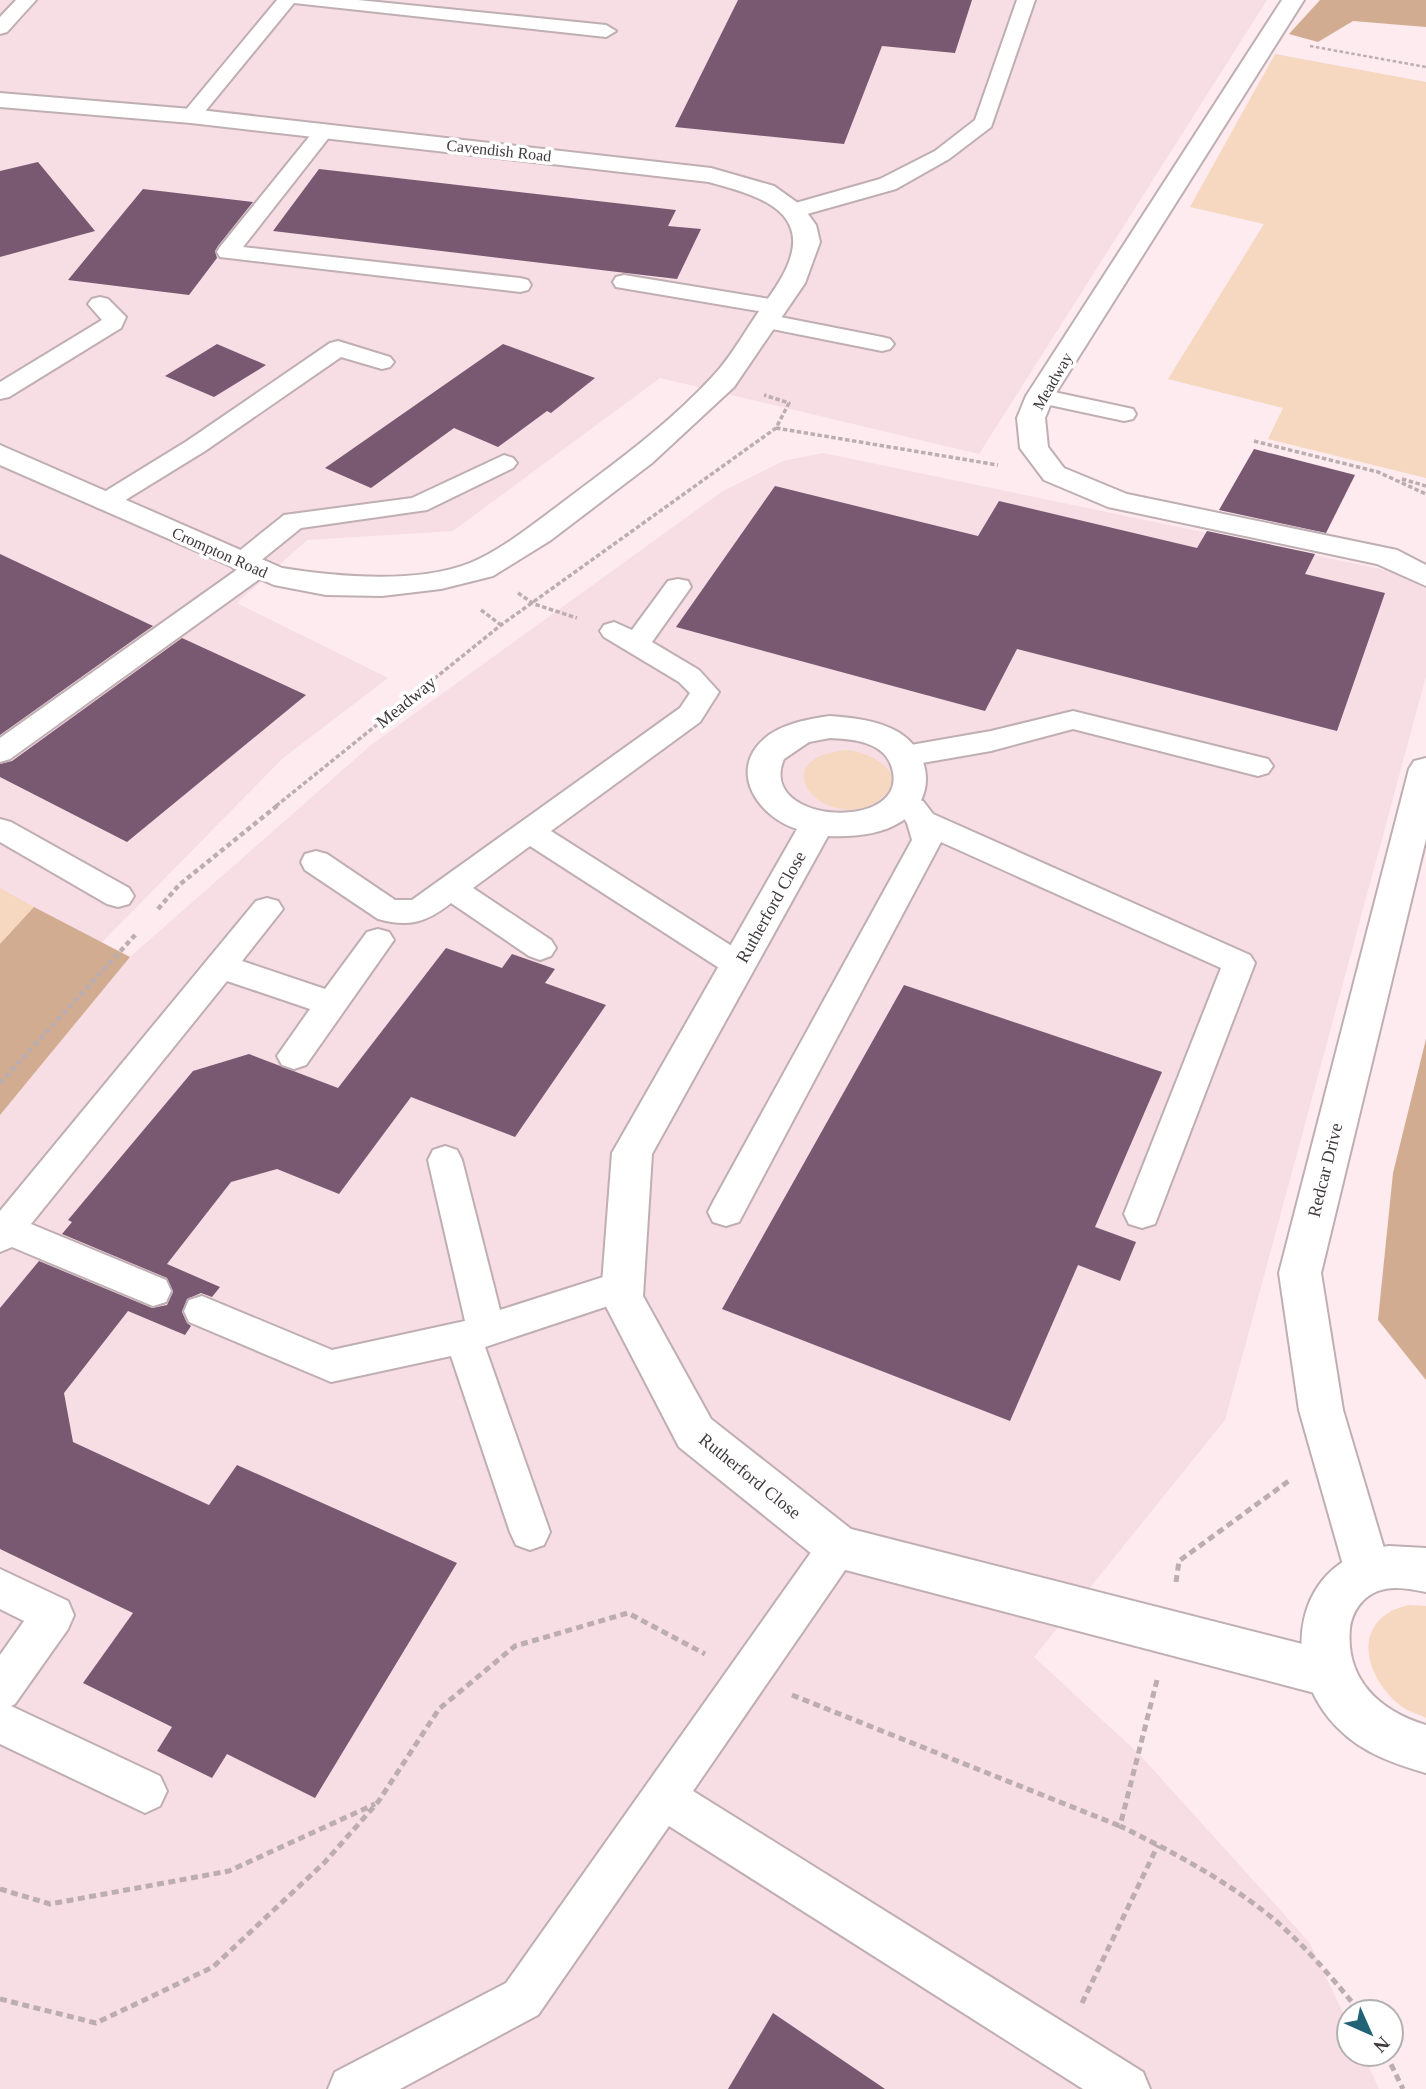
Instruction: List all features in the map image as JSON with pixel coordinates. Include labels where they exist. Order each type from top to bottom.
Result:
[{"type":"street","name":"Meadway","points":[[1054,474],[1034,448],[1031,418],[1040,396],[1293,0]]},
{"type":"street","name":"Cavendish Road","points":[[0,100],[191,116],[711,175],[765,191],[793,211]]},
{"type":"street","points":[[724,381],[802,263],[807,242],[803,225],[793,211]]},
{"type":"street","name":"Crompton Road","points":[[0,454],[274,576],[326,584],[383,586],[441,580],[482,569],[540,534],[642,457],[724,381]]},
{"type":"street","points":[[1054,474],[1119,501],[1386,557],[1426,577]]},
{"type":"street","points":[[830,726],[855,728],[890,742],[905,756],[912,773],[910,790],[913,809],[897,807],[878,819],[854,825],[818,823],[794,816],[776,802],[765,786],[763,769],[771,752],[785,740],[806,730],[830,726]]},
{"type":"street","name":"Redcar Drive","points":[[1368,1572],[1321,1410],[1300,1273],[1426,769]]},
{"type":"street","name":"Rutherford Close","points":[[818,823],[632,1153],[622,1297],[695,1433],[838,1547],[1330,1674]]},
{"type":"street","points":[[1426,1570],[1399,1566],[1368,1572],[1349,1583],[1331,1605],[1323,1642],[1330,1674],[1340,1693],[1365,1721],[1398,1742],[1426,1749]]},
{"type":"lane","points":[[0,28],[27,0]]},
{"type":"lane","points":[[191,116],[286,0]]},
{"type":"lane","points":[[302,0],[606,31]]},
{"type":"lane","points":[[793,211],[888,184],[942,155],[984,123],[1027,0]]},
{"type":"lane","points":[[324,131],[228,252],[520,285]]},
{"type":"lane","points":[[624,282],[770,314],[882,344]]},
{"type":"lane","points":[[0,392],[113,323],[114,317],[100,304]]},
{"type":"lane","points":[[105,502],[196,446],[338,348],[382,362]]},
{"type":"lane","points":[[1040,396],[1124,414]]},
{"type":"lane","points":[[0,752],[249,565],[293,521],[418,505],[504,463]]},
{"type":"lane","points":[[316,862],[389,911],[419,911],[690,715],[705,692],[689,676],[625,637],[678,587]]},
{"type":"lane","points":[[905,756],[991,741],[1073,720],[1258,766]]},
{"type":"lane","points":[[726,1212],[927,840],[913,809]]},
{"type":"lane","points":[[913,809],[1239,963],[1142,1214]]},
{"type":"lane","points":[[0,829],[118,896]]},
{"type":"lane","points":[[529,831],[738,965]]},
{"type":"lane","points":[[451,888],[540,948]]},
{"type":"lane","points":[[153,1291],[3,1233],[267,909]]},
{"type":"lane","points":[[293,1056],[378,940]]},
{"type":"lane","points":[[220,966],[332,1004]]},
{"type":"lane","points":[[445,1160],[475,1334],[530,1532]]},
{"type":"lane","points":[[202,1311],[331,1366],[475,1334],[622,1286]]},
{"type":"lane","points":[[352,2089],[522,1999],[838,1547]]},
{"type":"lane","points":[[0,1588],[54,1615],[0,1689]]},
{"type":"lane","points":[[0,1722],[145,1791]]},
{"type":"lane","points":[[664,1798],[1126,2089]]},
{"type":"path","points":[[1268,38],[1426,67]]},
{"type":"path","points":[[724,381],[789,403],[776,428],[1054,474]]},
{"type":"path","name":"Meadway","points":[[153,915],[201,868],[501,625],[534,604],[776,428]]},
{"type":"path","points":[[1254,441],[1426,486]]},
{"type":"path","points":[[1378,472],[1426,494]]},
{"type":"path","points":[[482,569],[534,604],[625,637]]},
{"type":"path","points":[[0,1083],[144,925]]},
{"type":"path","points":[[1120,1826],[1170,1631],[1179,1561],[1286,1481],[1339,1469]]},
{"type":"path","points":[[0,1999],[96,2023],[214,1967],[325,1862],[378,1802],[439,1709],[515,1646],[628,1613],[748,1678],[1120,1826],[1158,1844],[1264,1911],[1321,1965],[1348,1998]]},
{"type":"path","points":[[0,1889],[50,1904],[229,1871],[378,1802]]},
{"type":"path","points":[[1061,2048],[1158,1844]]},
{"type":"path","points":[[1393,2068],[1403,2089]]},
{"type":"shaded area","points":[[0,0],[1267,0],[979,454],[660,378],[453,531],[307,540],[237,603],[388,678],[283,758],[101,943],[0,1052]]},
{"type":"shaded area","points":[[1320,0],[1426,0],[1426,27],[1353,21],[1318,42],[1289,34]]},
{"type":"shaded area","points":[[1275,54],[1426,82],[1426,478],[1268,439],[1283,408],[1168,379],[1264,224],[1190,207]]},
{"type":"shaded area","points":[[823,453],[1390,571],[1426,589],[1426,676],[1225,1420],[1034,1657],[1139,1754],[1309,1942],[1336,1998],[1335,2068],[1369,2068],[1379,2089],[0,2089],[0,1115],[130,957],[371,745],[723,491],[783,461]]},
{"type":"shaded area","points":[[848,750],[877,760],[890,773],[892,781],[889,790],[880,799],[860,808],[841,809],[823,803],[810,792],[804,779],[807,767],[821,756]]},
{"type":"shaded area","points":[[0,888],[34,907],[0,944]]},
{"type":"shaded area","points":[[34,907],[130,957],[0,1115],[0,944]]},
{"type":"shaded area","points":[[1426,1039],[1426,1380],[1378,1320],[1393,1173]]},
{"type":"shaded area","points":[[1409,1605],[1426,1606],[1426,1718],[1404,1708],[1391,1697],[1375,1674],[1370,1661],[1370,1635],[1377,1623],[1390,1612]]},
{"type":"building","points":[[738,0],[972,0],[955,53],[882,46],[844,144],[675,127]]},
{"type":"building","points":[[38,162],[95,231],[0,257],[0,171]]},
{"type":"building","points":[[319,169],[676,210],[668,226],[701,229],[677,279],[273,231]]},
{"type":"building","points":[[143,189],[253,202],[218,246],[215,251],[217,258],[189,295],[68,280]]},
{"type":"building","points":[[217,344],[266,365],[214,397],[165,376]]},
{"type":"building","points":[[503,344],[595,378],[551,413],[547,411],[498,447],[454,428],[371,488],[325,468]]},
{"type":"building","points":[[1254,449],[1355,475],[1326,533],[1219,510]]},
{"type":"building","points":[[775,486],[978,536],[999,501],[1197,548],[1207,531],[1315,554],[1305,574],[1385,593],[1337,731],[1017,649],[985,711],[676,627]]},
{"type":"building","points":[[0,554],[153,626],[0,735]]},
{"type":"building","points":[[182,638],[306,695],[127,842],[0,777],[0,764],[12,761]]},
{"type":"building","points":[[446,948],[502,968],[512,954],[555,969],[545,983],[606,1005],[515,1137],[411,1097],[339,1194],[277,1169],[231,1182],[167,1264],[220,1287],[212,1297],[201,1293],[187,1299],[182,1312],[191,1326],[185,1335],[128,1311],[64,1393],[73,1442],[209,1505],[237,1465],[457,1563],[315,1798],[227,1754],[212,1778],[157,1751],[172,1727],[83,1683],[133,1613],[0,1549],[0,1308],[39,1261],[152,1308],[167,1305],[173,1292],[167,1278],[62,1234],[72,1222],[68,1220],[193,1071],[249,1054],[338,1088]]},
{"type":"building","points":[[904,985],[1162,1072],[1095,1227],[1136,1242],[1120,1281],[1078,1265],[1010,1421],[722,1309]]},
{"type":"building","points":[[773,2013],[885,2089],[728,2089]]}]
